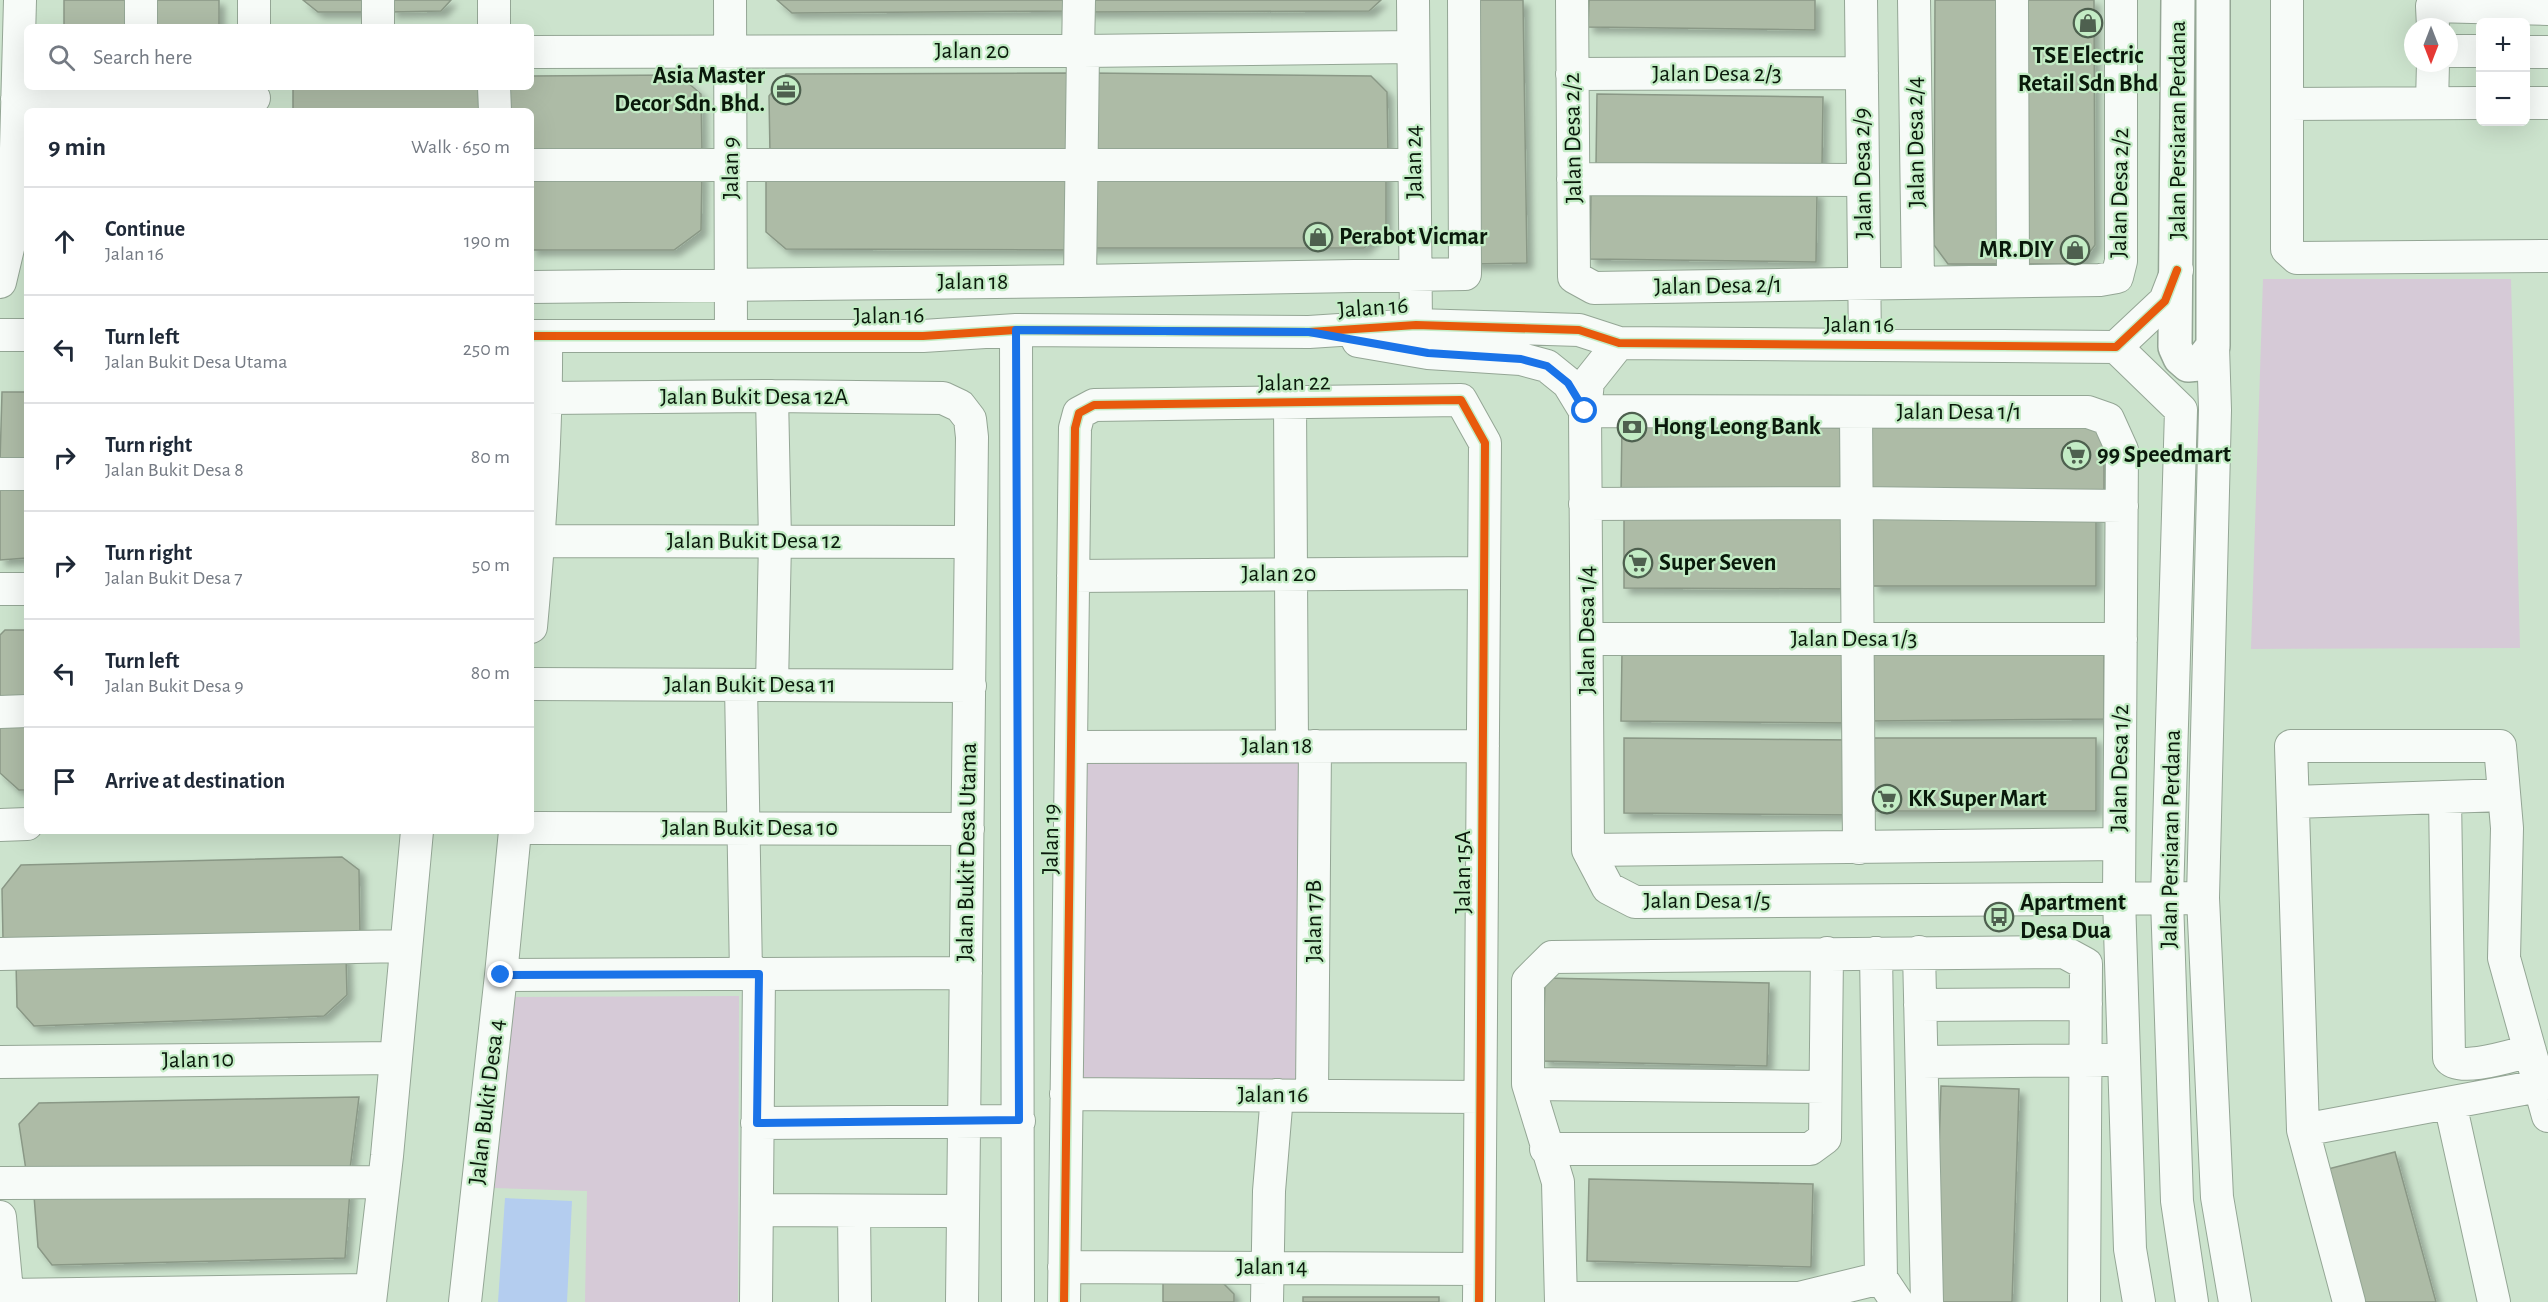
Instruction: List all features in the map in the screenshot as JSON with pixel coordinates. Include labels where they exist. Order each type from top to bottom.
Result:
[{"type":"main road","name":"Jalan Persiaran Perdana","points":[[2178,0],[2175,347],[2180,358],[2188,365],[2199,364],[2213,346],[2212,0]]},
{"type":"street","points":[[0,282],[14,224],[20,0]]},
{"type":"street","points":[[141,0],[141,24]]},
{"type":"street","points":[[254,0],[254,24]]},
{"type":"street","points":[[378,0],[378,24]]},
{"type":"street","points":[[494,0],[494,24]]},
{"type":"street","name":"Jalan 9","points":[[730,0],[731,336]]},
{"type":"street","points":[[1079,0],[1080,281]]},
{"type":"street","name":"Jalan 24","points":[[1413,0],[1416,325]]},
{"type":"street","name":"Jalan 18","points":[[534,286],[1080,281],[1465,274],[1464,0]]},
{"type":"street","name":"Jalan Desa 2/2","points":[[1572,0],[1574,277]]},
{"type":"street","name":"Jalan Desa 2/9","points":[[1861,0],[1865,345]]},
{"type":"street","name":"Jalan Desa 2/4","points":[[1914,0],[1918,283]]},
{"type":"street","points":[[2012,0],[2013,282]]},
{"type":"street","name":"Jalan Desa 2/2","points":[[1864,284],[2100,280],[2117,277],[2121,261],[2121,0]]},
{"type":"street","points":[[2287,0],[2287,249],[2297,258],[2548,256]]},
{"type":"street","points":[[2433,18],[2432,6],[2548,9]]},
{"type":"street","name":"Jalan 20","points":[[534,52],[1080,51],[1413,46]]},
{"type":"street","points":[[2458,51],[2476,51]]},
{"type":"street","points":[[2530,52],[2548,52]]},
{"type":"street","points":[[2432,103],[2433,72]]},
{"type":"street","name":"Jalan Desa 2/3","points":[[1572,74],[1862,74]]},
{"type":"street","points":[[494,90],[495,108]]},
{"type":"street","points":[[17,99],[254,99]]},
{"type":"street","points":[[2287,104],[2476,103]]},
{"type":"street","points":[[2530,103],[2548,103]]},
{"type":"street","points":[[534,165],[1414,165]]},
{"type":"street","points":[[1573,179],[1863,180]]},
{"type":"street","points":[[2177,270],[2164,301],[2116,346],[2181,410],[2215,410]]},
{"type":"street","name":"Jalan Desa 2/1","points":[[1574,277],[1594,288],[1864,284]]},
{"type":"street","name":"Jalan 16","points":[[539,336],[923,336],[1016,330],[1309,332],[1416,325],[1579,330],[1619,343],[2116,346]]},
{"type":"street","name":"Jalan Bukit Desa Utama","points":[[1016,330],[1018,1302]]},
{"type":"street","name":"Jalan 16","points":[[1309,332],[1428,353],[1521,359],[1547,366],[1568,383],[1585,411]]},
{"type":"street","points":[[0,335],[24,335]]},
{"type":"street","points":[[534,595],[547,398],[539,336]]},
{"type":"street","points":[[1585,411],[1588,382],[1619,343]]},
{"type":"street","name":"Jalan Persiaran Perdana","points":[[2213,346],[2215,410],[2203,898],[2217,1197],[2235,1302]]},
{"type":"street","points":[[772,396],[775,541],[772,685]]},
{"type":"street","name":"Jalan Bukit Desa 12A","points":[[547,398],[772,396],[943,398],[960,406]]},
{"type":"street","name":"Jalan 22","points":[[1080,413],[1094,405],[1461,400],[1485,443]]},
{"type":"street","name":"Jalan 17B","points":[[1290,402],[1291,574],[1303,746],[1312,1095]]},
{"type":"street","name":"Jalan Bukit Desa Utama","points":[[960,406],[969,419],[972,437],[962,1302]]},
{"type":"street","name":"Jalan Persiaran Perdana","points":[[2181,410],[2167,898],[2177,1201],[2192,1302]]},
{"type":"street","name":"Jalan Desa 1/1","points":[[1585,411],[2088,412],[2108,418],[2122,450],[2121,639]]},
{"type":"street","name":"Jalan Desa 1/4","points":[[1585,411],[1588,850]]},
{"type":"street","points":[[1856,412],[1859,848]]},
{"type":"street","name":"Jalan 19","points":[[1064,1302],[1075,428],[1080,413]]},
{"type":"street","name":"Jalan 15A","points":[[1479,1302],[1485,443]]},
{"type":"street","points":[[0,474],[24,474]]},
{"type":"street","points":[[1586,504],[1857,503],[2122,506]]},
{"type":"street","name":"Jalan Bukit Desa 12","points":[[539,541],[969,542]]},
{"type":"street","name":"Jalan 20","points":[[1073,576],[1484,573]]},
{"type":"street","points":[[0,589],[24,589]]},
{"type":"street","name":"Jalan Desa 1/3","points":[[1587,639],[2121,639]]},
{"type":"street","name":"Jalan Desa 1/2","points":[[2121,639],[2119,898],[2122,1026],[2130,1249],[2139,1302]]},
{"type":"street","name":"Jalan Bukit Desa 11","points":[[534,684],[969,686]]},
{"type":"street","points":[[741,685],[744,828],[757,1123],[756,1302]]},
{"type":"street","points":[[0,712],[24,711]]},
{"type":"street","name":"Jalan 18","points":[[1071,747],[1483,746]]},
{"type":"street","points":[[2349,1302],[2303,1130],[2291,746],[2500,746],[2507,828],[2504,958],[2548,1116]]},
{"type":"street","points":[[2293,802],[2504,795]]},
{"type":"street","points":[[2445,797],[2449,1058],[2455,1064],[2467,1065],[2530,1051]]},
{"type":"street","points":[[0,825],[24,824]]},
{"type":"street","name":"Jalan Bukit Desa 10","points":[[534,828],[968,829]]},
{"type":"street","points":[[0,1217],[7,1298],[370,1296],[384,1182],[417,834]]},
{"type":"street","name":"Jalan Bukit Desa 4","points":[[465,1302],[501,975],[514,834]]},
{"type":"street","points":[[1588,850],[2119,844]]},
{"type":"street","name":"Jalan Desa 1/5","points":[[1588,850],[1608,888],[1635,902],[2203,898]]},
{"type":"street","points":[[0,954],[406,946]]},
{"type":"street","points":[[1919,952],[1927,1302]]},
{"type":"street","points":[[1876,953],[1889,1290],[1801,1301],[1561,1300],[1558,1182],[1527,1084],[1527,981],[1552,957],[1919,952],[2064,952],[2086,964],[2084,1302]]},
{"type":"street","points":[[1546,1149],[1810,1149],[1825,1138],[1827,953]]},
{"type":"street","points":[[501,975],[966,973]]},
{"type":"street","points":[[1920,1005],[2086,1014],[2122,1026]]},
{"type":"street","name":"Jalan 10","points":[[0,1062],[396,1058]]},
{"type":"street","points":[[1922,1062],[2124,1060]]},
{"type":"street","points":[[1527,1084],[1826,1087]]},
{"type":"street","points":[[2303,1130],[2540,1086]]},
{"type":"street","name":"Jalan 16","points":[[1066,1094],[1480,1097]]},
{"type":"street","points":[[1267,1302],[1269,1191],[1277,1095]]},
{"type":"street","points":[[2450,1103],[2494,1302]]},
{"type":"street","points":[[757,1123],[1019,1120]]},
{"type":"street","points":[[0,1183],[384,1182]]},
{"type":"street","points":[[757,1210],[963,1211]]},
{"type":"street","points":[[854,1211],[855,1302]]},
{"type":"street","name":"Jalan 14","points":[[1064,1267],[1479,1269]]},
{"type":"shaded area","points":[[2263,279],[2511,279],[2520,648],[2251,649]]},
{"type":"shaded area","points":[[1315,746],[1312,1095],[1066,1094],[1071,747]]},
{"type":"shaded area","points":[[739,996],[738,1302],[585,1302],[587,1191],[494,1188],[512,997]]},
{"type":"water","points":[[505,1198],[572,1201],[567,1302],[498,1302]]},
{"type":"building","points":[[64,0],[128,0],[128,24],[64,24]]},
{"type":"building","points":[[155,0],[219,0],[219,24],[155,24]]},
{"type":"building","points":[[303,0],[367,0],[367,12],[318,12]]},
{"type":"building","points":[[391,0],[451,0],[441,11],[391,12]]},
{"type":"building","points":[[777,0],[1068,0],[1069,11],[792,13]]},
{"type":"building","points":[[1087,0],[1381,0],[1369,11],[1087,12]]},
{"type":"building","points":[[1470,0],[1523,0],[1527,263],[1473,264]]},
{"type":"building","points":[[1589,0],[1815,0],[1815,30],[1588,27]]},
{"type":"building","points":[[1935,0],[2005,0],[2007,264],[1948,264],[1934,245]]},
{"type":"building","points":[[2022,0],[2094,0],[2095,245],[2081,264],[2024,264]]},
{"type":"building","points":[[1069,73],[1070,151],[770,154],[769,96],[786,74]]},
{"type":"building","points":[[1090,73],[1371,76],[1387,92],[1388,151],[1089,152]]},
{"type":"building","points":[[679,75],[701,94],[702,153],[534,154],[534,108],[504,108],[504,90],[534,90],[534,76]]},
{"type":"building","points":[[293,90],[481,90],[481,108],[293,108]]},
{"type":"building","points":[[1597,94],[1823,97],[1822,167],[1596,165]]},
{"type":"building","points":[[1070,169],[1069,250],[786,249],[766,232],[766,170]]},
{"type":"building","points":[[1087,170],[1386,170],[1386,229],[1364,248],[1087,248]]},
{"type":"building","points":[[534,172],[702,172],[701,230],[674,250],[534,250]]},
{"type":"building","points":[[1591,189],[1817,192],[1816,262],[1590,259]]},
{"type":"building","points":[[2,392],[24,392],[24,461],[0,462]]},
{"type":"building","points":[[2104,422],[2104,493],[1869,496],[1868,424]]},
{"type":"building","points":[[1622,425],[1848,428],[1847,498],[1621,495]]},
{"type":"building","points":[[24,483],[24,558],[0,560],[0,484]]},
{"type":"building","points":[[2096,512],[2096,586],[1873,586],[1873,513]]},
{"type":"building","points":[[1624,513],[1854,515],[1854,589],[1624,588]]},
{"type":"building","points":[[5,630],[24,630],[24,697],[0,697],[0,635]]},
{"type":"building","points":[[2104,648],[2104,719],[1869,721],[1868,650]]},
{"type":"building","points":[[1622,651],[1848,653],[1847,723],[1621,721]]},
{"type":"building","points":[[24,720],[24,790],[19,790],[0,773],[0,721]]},
{"type":"building","points":[[1624,738],[1854,740],[1854,815],[1624,813]]},
{"type":"building","points":[[1873,738],[2096,738],[2096,811],[1873,811]]},
{"type":"building","points":[[342,857],[359,870],[360,932],[3,939],[2,889],[21,865]]},
{"type":"building","points":[[346,956],[347,995],[324,1016],[34,1026],[17,1007],[16,962]]},
{"type":"building","points":[[1545,978],[1769,983],[1767,1066],[1543,1061]]},
{"type":"building","points":[[1941,1086],[2019,1089],[2012,1302],[1934,1302]]},
{"type":"building","points":[[359,1097],[350,1169],[26,1170],[19,1124],[39,1103]]},
{"type":"building","points":[[2395,1152],[2436,1302],[2360,1302],[2324,1170]]},
{"type":"building","points":[[1589,1179],[1813,1184],[1811,1267],[1587,1261]]},
{"type":"building","points":[[350,1190],[345,1258],[52,1265],[38,1247],[34,1196]]},
{"type":"building","points":[[1163,1280],[1221,1281],[1234,1294],[1234,1302],[1163,1302]]},
{"type":"building","points":[[1303,1297],[1439,1297],[1439,1302],[1303,1302]]},
{"type":"cycle path","points":[[534,336],[923,336],[1016,330],[1309,332],[1416,325],[1579,330],[1619,343],[2116,347],[2165,301],[2177,270]]},
{"type":"cycle path","points":[[1064,1302],[1075,428],[1079,413],[1094,405],[1461,400],[1485,443],[1479,1302]]},
{"type":"place","name":"TSE Electric Retail Sdn Bhd","points":[[2088,23]]},
{"type":"place","name":"Asia Master Decor Sdn. Bhd.","points":[[786,90]]},
{"type":"place","name":"Perabot Vicmar","points":[[1318,237]]},
{"type":"place","name":"MR.DIY","points":[[2075,250]]},
{"type":"place","name":"Hong Leong Bank","points":[[1632,427]]},
{"type":"place","name":"99 Speedmart","points":[[2076,455]]},
{"type":"place","name":"Super Seven","points":[[1638,563]]},
{"type":"place","name":"KK Super Mart","points":[[1887,799]]},
{"type":"place","name":"Apartment Desa Dua","points":[[1999,917]]},
{"type":"route","points":[[501,975],[759,974],[757,1123],[1019,1120],[1016,330],[1309,332],[1428,353],[1521,359],[1547,366],[1568,383],[1585,411]]}]
